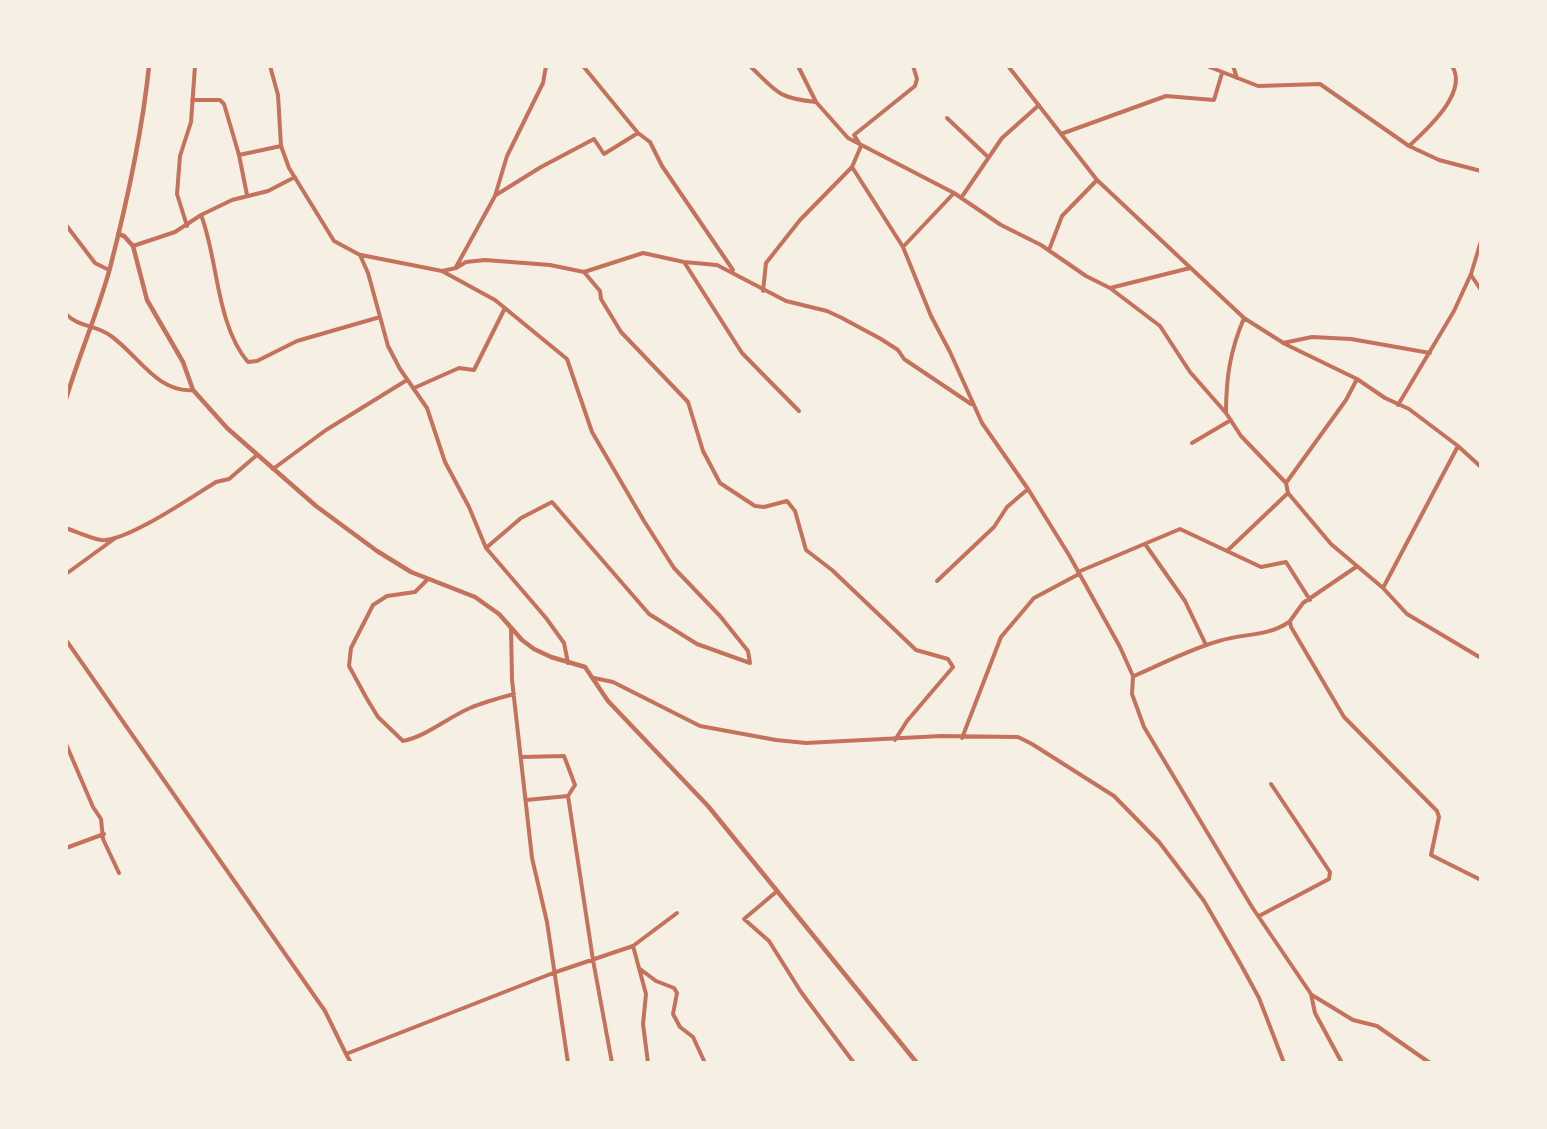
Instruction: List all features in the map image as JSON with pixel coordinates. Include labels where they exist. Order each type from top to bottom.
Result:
[{"type":"street","points":[[66,399],[109,270],[118,234],[141,131],[149,66]]},
{"type":"street","points":[[187,226],[177,194],[180,156],[191,122],[195,66]]},
{"type":"street","points":[[270,66],[278,95],[281,146],[295,177],[334,241],[360,255],[442,271],[505,308],[567,359],[592,432],[644,520],[674,568],[748,651],[750,663],[697,644],[649,614],[552,502],[521,518],[486,548]]},
{"type":"street","points":[[456,268],[462,252],[495,196],[507,156],[543,83],[546,66]]},
{"type":"street","points":[[583,66],[638,133],[650,142],[662,166],[735,274]]},
{"type":"street","points":[[750,66],[776,92],[789,99],[816,102]]},
{"type":"street","points":[[798,66],[816,102],[848,138],[954,194],[1001,225],[1049,250],[1110,288],[1160,326],[1190,372],[1226,413],[1241,436],[1286,483],[1288,493],[1332,544],[1383,588],[1407,614],[1481,658]]},
{"type":"street","points":[[861,146],[854,135],[915,86],[917,79],[913,66]]},
{"type":"street","points":[[1008,66],[1097,180],[1244,318],[1283,343],[1357,379],[1398,405],[1409,409],[1458,446],[1481,467]]},
{"type":"street","points":[[1207,66],[1258,86],[1320,84],[1410,146],[1439,160],[1481,171]]},
{"type":"street","points":[[1233,66],[1237,79]]},
{"type":"street","points":[[1410,146],[1437,119],[1446,105],[1457,78],[1452,66]]},
{"type":"street","points":[[1061,134],[1166,96],[1214,100],[1222,73]]},
{"type":"street","points":[[192,100],[220,100],[224,104],[239,155],[247,195]]},
{"type":"street","points":[[961,198],[1002,138],[1039,105]]},
{"type":"street","points":[[947,118],[988,158]]},
{"type":"street","points":[[495,196],[540,167],[594,139],[604,154],[638,133]]},
{"type":"street","points":[[239,155],[281,146]]},
{"type":"street","points":[[763,291],[766,263],[784,237],[852,167],[861,146]]},
{"type":"street","points":[[852,167],[903,247],[930,316],[997,447],[1028,489],[1078,573],[1133,676],[1132,694],[1144,727],[1259,916],[1311,994],[1315,1013],[1342,1063]]},
{"type":"street","points":[[133,246],[187,226],[201,215],[247,195],[268,190],[295,177]]},
{"type":"street","points":[[1049,250],[1062,216],[1097,180]]},
{"type":"street","points":[[903,247],[954,194]]},
{"type":"street","points":[[201,215],[211,241],[219,295],[232,332],[248,362],[257,361],[297,341],[380,317]]},
{"type":"street","points":[[66,225],[95,262],[109,270]]},
{"type":"street","points":[[118,234],[124,236],[133,246],[147,300],[183,362],[193,390],[256,455],[316,506],[359,538],[411,572],[475,597],[499,614],[534,649],[568,663],[585,667],[608,701],[677,771],[916,1063]]},
{"type":"street","points":[[1398,405],[1430,353],[1471,274],[1476,249],[1481,241]]},
{"type":"street","points":[[442,271],[456,268],[466,262],[485,260],[550,265],[584,272],[643,253],[684,262],[717,265],[763,291],[786,301],[827,311],[881,339],[919,370],[945,388],[966,398],[975,407]]},
{"type":"street","points":[[360,255],[368,273],[388,346],[407,380],[427,408],[445,462],[469,507],[486,548],[546,618],[564,643],[568,663]]},
{"type":"street","points":[[684,262],[742,353],[799,411]]},
{"type":"street","points":[[1110,288],[1191,268]]},
{"type":"street","points":[[584,272],[600,291],[601,299],[621,332],[688,402],[703,451],[720,483],[755,506],[764,507],[787,501],[795,511],[806,550],[832,570],[916,650],[948,659],[953,668],[906,721],[894,740]]},
{"type":"street","points":[[1471,274],[1481,290]]},
{"type":"street","points":[[414,388],[459,368],[474,370],[505,308]]},
{"type":"street","points":[[66,314],[73,322],[112,336],[168,387],[182,391],[193,390]]},
{"type":"street","points":[[1226,413],[1232,346],[1244,318]]},
{"type":"street","points":[[1283,343],[1312,337],[1351,339],[1430,353]]},
{"type":"street","points":[[1286,483],[1346,400],[1357,379]]},
{"type":"street","points":[[272,469],[326,430],[407,380]]},
{"type":"street","points":[[1192,442],[1231,420]]},
{"type":"street","points":[[1383,588],[1458,446]]},
{"type":"street","points":[[66,574],[114,538],[155,519],[216,482],[229,479],[256,455]]},
{"type":"street","points":[[937,581],[994,527],[1007,507],[1028,489]]},
{"type":"street","points":[[1227,551],[1288,493]]},
{"type":"street","points":[[66,528],[102,540],[114,538]]},
{"type":"street","points":[[962,738],[1001,637],[1034,598],[1078,573],[1180,529],[1261,567],[1286,562],[1310,600]]},
{"type":"street","points":[[1145,544],[1185,601],[1206,645]]},
{"type":"street","points":[[1133,676],[1206,645],[1233,637],[1266,634],[1290,621],[1304,603],[1356,567]]},
{"type":"street","points":[[428,579],[415,592],[387,596],[373,605],[351,648],[349,666],[378,717],[403,741],[419,738],[432,728],[470,708],[514,694]]},
{"type":"street","points":[[1290,621],[1331,700],[1344,717],[1437,811],[1439,817],[1431,855],[1481,880]]},
{"type":"street","points":[[511,628],[514,694],[532,858],[547,922],[568,1063]]},
{"type":"street","points":[[66,640],[326,1011],[351,1063]]},
{"type":"street","points":[[594,678],[613,682],[700,726],[806,743],[941,736],[1018,737],[1114,796],[1159,842],[1204,901],[1259,998],[1284,1063]]},
{"type":"street","points":[[66,744],[93,807],[101,819],[103,839],[119,873]]},
{"type":"street","points":[[521,757],[566,758],[575,785],[568,796],[593,960],[612,1063]]},
{"type":"street","points":[[1259,916],[1329,879],[1330,872],[1271,784]]},
{"type":"street","points":[[526,800],[568,796]]},
{"type":"street","points":[[66,848],[104,834]]},
{"type":"street","points":[[776,892],[744,919],[769,941],[814,1012],[854,1063]]},
{"type":"street","points":[[346,1054],[553,973],[633,946],[677,913]]},
{"type":"street","points":[[633,946],[646,994],[642,1024],[648,1063]]},
{"type":"street","points":[[640,969],[656,981],[674,988],[676,993],[673,1014],[680,1027],[693,1037],[705,1063]]},
{"type":"street","points":[[1311,994],[1353,1020],[1377,1026],[1430,1063]]}]
